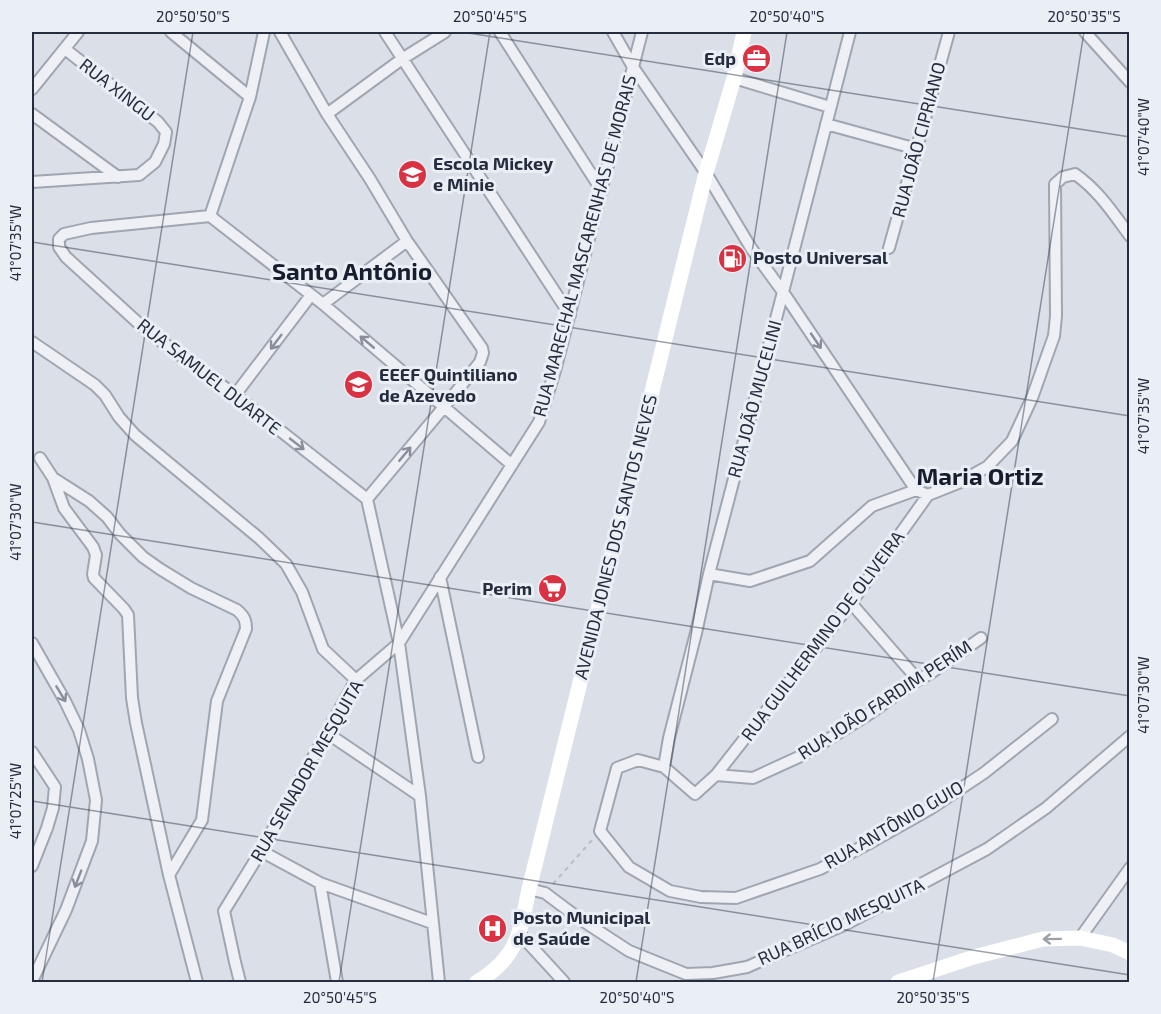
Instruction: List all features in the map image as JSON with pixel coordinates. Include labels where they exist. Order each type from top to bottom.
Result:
[{"type":"main road","name":"AVENIDA JONES DOS SANTOS NEVES","points":[[477,982],[505,960],[520,934],[529,889],[706,173],[734,78],[744,32]]},
{"type":"main road","points":[[898,982],[974,957],[1042,939],[1080,938],[1113,945],[1130,953]]},
{"type":"street","points":[[32,89],[78,32]]},
{"type":"street","points":[[264,32],[250,97],[210,216],[323,304],[512,465]]},
{"type":"street","points":[[280,32],[327,114],[407,241],[477,340],[483,353],[480,362],[367,499],[399,643],[420,796],[439,982]]},
{"type":"street","points":[[385,32],[570,315]]},
{"type":"street","points":[[327,114],[402,59],[445,32]]},
{"type":"street","points":[[500,32],[602,191]]},
{"type":"street","points":[[613,32],[633,67],[706,173],[751,248],[916,490],[928,495],[958,483],[987,466],[1012,441],[1032,399],[1053,336],[1056,316],[1055,184],[1063,177],[1075,174],[1088,183],[1106,202],[1130,236]]},
{"type":"street","name":"RUA MARECHAL MASCARENHAS DE MORAIS","points":[[440,577],[539,422],[570,315],[642,32]]},
{"type":"street","name":"RUA JOÃO MUCELINI","points":[[664,767],[709,574],[850,32]]},
{"type":"street","name":"RUA JOÃO CIPRIANO","points":[[889,248],[949,32]]},
{"type":"street","points":[[1085,32],[1130,82]]},
{"type":"street","points":[[177,33],[250,97]]},
{"type":"street","name":"RUA XINGU","points":[[65,49],[158,122],[166,132],[164,144],[155,162],[139,175],[118,177]]},
{"type":"street","points":[[734,78],[830,107]]},
{"type":"street","points":[[32,114],[118,177]]},
{"type":"street","points":[[826,124],[917,149]]},
{"type":"street","points":[[32,182],[118,177]]},
{"type":"street","name":"RUA SAMUEL DUARTE","points":[[210,216],[91,228],[64,234],[59,239],[59,247],[66,257],[147,331],[235,395],[367,499]]},
{"type":"street","points":[[323,304],[407,241]]},
{"type":"street","points":[[235,395],[311,295]]},
{"type":"street","points":[[32,342],[96,385],[135,435],[259,538],[286,564],[302,592],[323,649],[356,680]]},
{"type":"street","points":[[40,458],[53,478],[64,508],[93,547],[96,555],[94,578],[128,615],[132,698],[136,723],[169,875],[197,982]]},
{"type":"street","points":[[53,478],[88,501],[143,557],[191,588],[237,610],[246,621],[246,629],[217,701],[202,820],[169,875]]},
{"type":"street","points":[[709,574],[750,581],[810,561],[872,506],[916,490]]},
{"type":"street","name":"RUA GUILHERMINO DE OLIVEIRA","points":[[716,775],[851,603],[928,495]]},
{"type":"street","points":[[440,577],[478,757]]},
{"type":"street","name":"RUA SENADOR MESQUITA","points":[[240,982],[224,911],[261,851],[356,680],[399,643],[440,577]]},
{"type":"street","points":[[851,603],[918,680]]},
{"type":"street","name":"RUA JOÃO FARDIM PERÍM","points":[[716,775],[753,778],[803,755],[869,714],[981,638]]},
{"type":"street","points":[[32,643],[65,700],[79,730],[88,759],[96,800],[92,841],[66,910],[32,981]]},
{"type":"street","name":"RUA ANTÔNIO GUIO","points":[[600,831],[629,867],[670,891],[701,897],[736,898],[820,869],[930,809],[984,772],[1052,718]]},
{"type":"street","points":[[327,733],[420,796]]},
{"type":"street","name":"RUA BRÍCIO MESQUITA","points":[[529,889],[545,893],[628,951],[686,974],[713,973],[747,967],[846,924],[987,849],[1046,808],[1130,736]]},
{"type":"street","points":[[32,752],[55,788],[47,828],[32,866]]},
{"type":"street","points":[[600,831],[617,768],[638,760],[664,767],[695,794],[716,775]]},
{"type":"street","points":[[261,851],[320,883],[432,923]]},
{"type":"street","points":[[1080,938],[1130,868]]},
{"type":"street","points":[[320,883],[337,982]]},
{"type":"street","points":[[520,934],[564,982]]},
{"type":"path","points":[[545,893],[600,831]]},
{"type":"place","name":"Edp","points":[[757,59]]},
{"type":"place","name":"Escola Mickey e Minie","points":[[412,174]]},
{"type":"place","name":"Posto Universal","points":[[732,258]]},
{"type":"place","name":"EEEF Quintiliano de Azevedo","points":[[358,385]]},
{"type":"place","name":"Perim","points":[[553,589]]},
{"type":"place","name":"Posto Municipal de Saúde","points":[[492,928]]},
{"type":"district","name":"Santo Antônio","points":[[352,272]]},
{"type":"district","name":"Maria Ortiz","points":[[980,477]]}]
